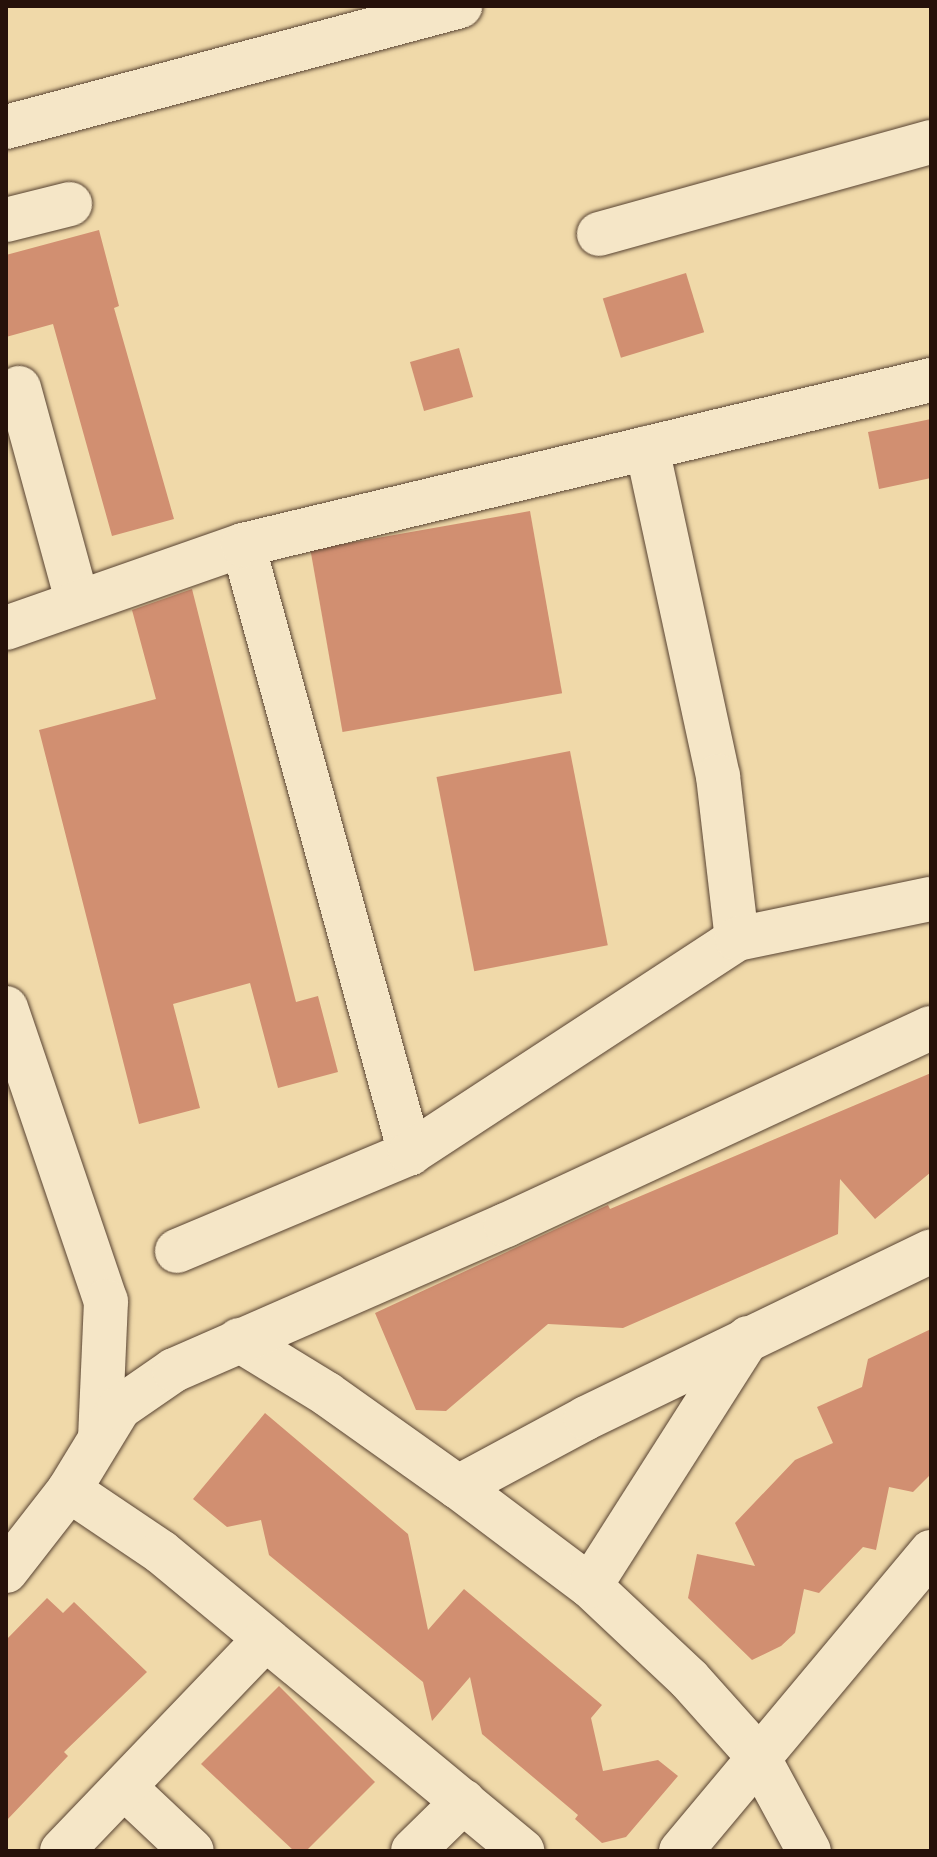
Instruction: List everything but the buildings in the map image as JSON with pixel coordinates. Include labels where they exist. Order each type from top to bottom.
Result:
[{"type":"street","points":[[6,127],[460,6]]},
{"type":"street","points":[[599,234],[931,142]]},
{"type":"street","points":[[6,220],[70,204]]},
{"type":"street","points":[[6,628],[77,600],[243,545],[931,380]]},
{"type":"street","points":[[19,388],[77,600]]},
{"type":"street","points":[[647,448],[718,776],[737,939]]},
{"type":"street","points":[[243,545],[410,1153]]},
{"type":"street","points":[[177,1251],[410,1153],[737,939],[931,899]]},
{"type":"street","points":[[6,1008],[106,1301],[100,1437]]},
{"type":"street","points":[[6,1571],[69,1490],[119,1408],[174,1370],[506,1225],[931,1028]]},
{"type":"street","points":[[458,1487],[749,1337],[931,1251]]},
{"type":"street","points":[[590,1586],[749,1337]]},
{"type":"street","points":[[239,1340],[327,1394],[590,1586],[689,1679],[757,1755],[809,1851]]},
{"type":"street","points":[[69,1490],[161,1552],[522,1851]]},
{"type":"street","points":[[681,1851],[757,1755],[931,1552]]},
{"type":"street","points":[[62,1851],[265,1639]]},
{"type":"street","points":[[124,1787],[192,1851]]},
{"type":"street","points":[[413,1851],[464,1801]]}]
